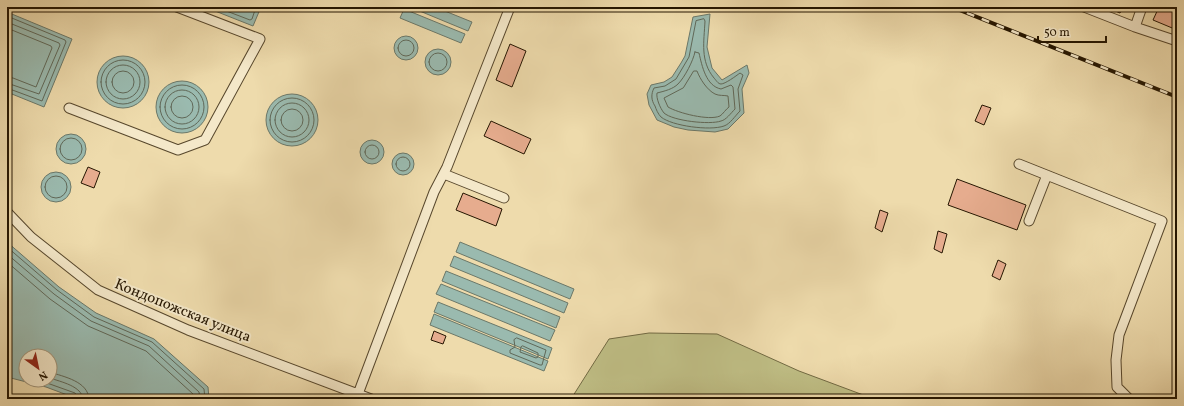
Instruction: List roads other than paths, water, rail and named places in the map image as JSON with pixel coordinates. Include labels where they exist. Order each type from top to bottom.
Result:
[{"type":"street","points":[[69,108],[178,150],[205,140],[260,39],[177,7]]},
{"type":"street","points":[[358,394],[434,192],[444,174],[510,7]]},
{"type":"street","points":[[1084,7],[1135,27],[1177,41]]},
{"type":"street","points":[[1135,27],[1142,7]]},
{"type":"street","points":[[1019,164],[1162,221],[1120,335],[1116,360],[1117,387],[1129,399]]},
{"type":"street","points":[[444,174],[504,198]]},
{"type":"street","points":[[1029,221],[1047,175]]},
{"type":"street","name":"Кондопожская улица","points":[[7,212],[30,237],[98,290],[188,330],[371,399]]},
{"type":"water","points":[[205,7],[261,7],[253,26]]},
{"type":"water","points":[[410,7],[435,7],[472,22],[468,31]]},
{"type":"water","points":[[404,9],[465,34],[461,43],[400,18]]},
{"type":"water","points":[[7,12],[72,39],[44,107],[7,92]]},
{"type":"water","points":[[710,14],[707,47],[712,68],[722,80],[747,65],[749,73],[742,89],[744,113],[728,129],[715,132],[688,130],[674,127],[657,120],[649,105],[647,94],[651,85],[664,82],[672,77],[681,63],[685,56],[693,17]]},
{"type":"water","points":[[406,36],[415,39],[418,48],[415,57],[406,60],[397,57],[394,48],[397,39]]},
{"type":"water","points":[[438,49],[447,53],[451,62],[447,71],[438,75],[429,71],[425,62],[429,53]]},
{"type":"water","points":[[123,56],[133,58],[141,64],[147,72],[149,82],[147,92],[141,100],[133,106],[123,108],[113,106],[105,100],[99,92],[97,82],[99,72],[105,64],[113,58]]},
{"type":"water","points":[[182,81],[192,83],[200,89],[206,97],[208,107],[206,117],[200,125],[192,131],[182,133],[172,131],[164,125],[158,117],[156,107],[158,97],[164,89],[172,83]]},
{"type":"water","points":[[292,94],[302,96],[310,102],[316,110],[318,120],[316,130],[310,138],[302,144],[292,146],[282,144],[274,138],[268,130],[266,120],[268,110],[274,102],[282,96]]},
{"type":"water","points":[[71,134],[82,138],[86,149],[82,160],[71,164],[60,160],[56,149],[60,138]]},
{"type":"water","points":[[372,140],[380,144],[384,152],[380,160],[372,164],[364,160],[360,152],[364,144]]},
{"type":"water","points":[[403,153],[411,156],[414,164],[411,172],[403,175],[395,172],[392,164],[395,156]]},
{"type":"water","points":[[56,172],[67,176],[71,187],[67,198],[56,202],[45,198],[41,187],[45,176]]},
{"type":"water","points":[[7,242],[59,287],[96,313],[154,339],[208,387],[209,399],[78,399],[49,388],[58,388],[58,348],[18,348],[18,380],[7,377]]},
{"type":"water","points":[[460,242],[574,289],[570,299],[456,252]]},
{"type":"water","points":[[454,256],[568,303],[564,313],[450,266]]},
{"type":"water","points":[[446,271],[560,317],[556,328],[442,281]]},
{"type":"water","points":[[441,284],[555,330],[550,341],[436,294]]},
{"type":"water","points":[[438,302],[552,348],[548,359],[434,312]]},
{"type":"water","points":[[434,314],[548,361],[544,371],[430,325]]},
{"type":"railway","points":[[952,7],[1177,97]]}]
